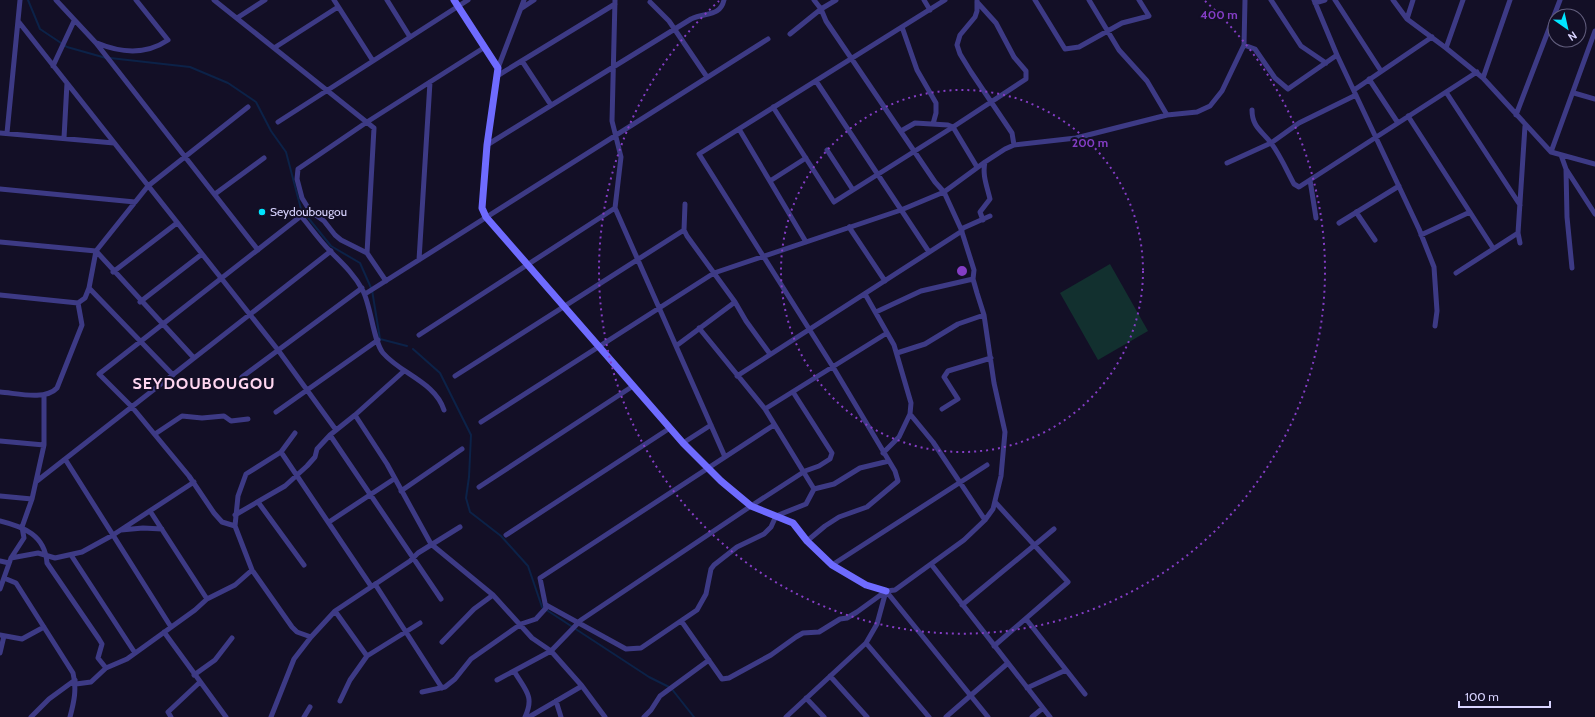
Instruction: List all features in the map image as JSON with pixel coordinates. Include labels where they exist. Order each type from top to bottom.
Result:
[{"type":"street","points":[[7,133],[20,0]]},
{"type":"street","points":[[56,0],[96,43],[258,250]]},
{"type":"street","points":[[96,43],[111,49],[140,52],[158,47],[168,40],[136,0]]},
{"type":"street","points":[[214,0],[374,128],[367,253]]},
{"type":"street","points":[[237,18],[265,0]]},
{"type":"street","points":[[334,0],[373,61]]},
{"type":"street","points":[[387,0],[410,37]]},
{"type":"street","points":[[278,122],[410,37],[456,3],[468,0]]},
{"type":"street","points":[[524,0],[498,68],[486,145],[482,208],[486,217],[683,443],[708,468],[752,506],[793,523],[807,541],[832,565],[866,584],[886,591],[895,590],[964,540],[985,520],[993,509],[1001,476],[1005,432],[984,315],[973,279],[974,270],[962,230],[944,192],[851,59],[814,0]]},
{"type":"street","points":[[522,8],[534,0]]},
{"type":"street","points":[[486,145],[700,14],[715,13],[722,6],[724,0]]},
{"type":"street","points":[[790,34],[821,9],[836,0]]},
{"type":"street","points":[[924,0],[930,10]]},
{"type":"street","points":[[807,541],[839,517],[867,507],[898,481],[889,461],[832,367],[699,154],[945,0]]},
{"type":"street","points":[[1035,0],[1065,49],[1079,47],[1122,23],[1149,16],[1139,0]]},
{"type":"street","points":[[1089,0],[1109,31],[1119,50],[1147,81],[1167,115]]},
{"type":"street","points":[[482,422],[714,273],[763,258],[901,210],[944,192],[977,167],[1014,145],[1076,138],[1167,115],[1197,112],[1210,106],[1222,91],[1244,44],[1245,0]]},
{"type":"street","points":[[1271,0],[1301,46],[1326,63]]},
{"type":"street","points":[[1324,0],[1314,2],[1337,55],[1421,234],[1434,267],[1437,311],[1436,326]]},
{"type":"street","points":[[1335,0],[1381,71]]},
{"type":"street","points":[[1393,0],[1407,19],[1477,72],[1516,114],[1525,126],[1551,152],[1595,164]]},
{"type":"street","points":[[1407,19],[1413,0]]},
{"type":"street","points":[[1446,48],[1463,0]]},
{"type":"street","points":[[1483,78],[1510,0]]},
{"type":"street","points":[[1516,114],[1560,0]]},
{"type":"street","points":[[774,107],[834,202],[1026,79],[1027,75],[1022,66],[1014,57],[996,23],[977,1]]},
{"type":"street","points":[[977,1],[977,11],[975,17],[960,35],[957,45],[960,54],[1012,133],[1014,145]]},
{"type":"street","points":[[497,76],[615,2]]},
{"type":"street","points":[[615,2],[612,121],[621,157],[615,208],[725,457]]},
{"type":"street","points":[[650,2],[675,30],[707,77]]},
{"type":"street","points":[[456,3],[498,68]]},
{"type":"street","points":[[274,48],[338,7]]},
{"type":"street","points":[[18,21],[278,350],[336,430]]},
{"type":"street","points":[[53,66],[74,21]]},
{"type":"street","points":[[902,27],[917,70],[936,103],[936,113],[933,124]]},
{"type":"street","points":[[1551,152],[1574,93],[1595,32]]},
{"type":"street","points":[[1354,90],[1432,37]]},
{"type":"street","points":[[365,294],[768,39]]},
{"type":"street","points":[[1244,44],[1255,49],[1275,78],[1288,89],[1337,55]]},
{"type":"street","points":[[386,281],[367,253],[334,236],[324,221],[310,211],[302,198],[297,179],[298,169],[367,122],[485,47]]},
{"type":"street","points":[[522,61],[551,105]]},
{"type":"street","points":[[1252,110],[1252,119],[1262,136],[1271,143],[1294,184],[1299,187],[1477,72]]},
{"type":"street","points":[[1369,79],[1398,123]]},
{"type":"street","points":[[816,81],[929,252]]},
{"type":"street","points":[[419,260],[430,82]]},
{"type":"street","points":[[64,138],[67,83]]},
{"type":"street","points":[[1446,92],[1520,205]]},
{"type":"street","points":[[1574,93],[1595,99]]},
{"type":"street","points":[[1227,162],[1271,143],[1299,123],[1356,95]]},
{"type":"street","points":[[0,295],[78,303],[85,298],[89,288],[96,252],[148,186],[248,107]]},
{"type":"street","points":[[1408,116],[1494,248]]},
{"type":"street","points":[[901,131],[915,123],[952,127],[977,167]]},
{"type":"street","points":[[1520,243],[1518,233],[1525,126]]},
{"type":"street","points":[[739,129],[806,242]]},
{"type":"street","points":[[0,133],[114,142]]},
{"type":"street","points":[[827,150],[853,190]]},
{"type":"street","points":[[1561,155],[1566,170],[1595,214]]},
{"type":"street","points":[[215,194],[264,158]]},
{"type":"street","points":[[770,181],[806,158]]},
{"type":"street","points":[[983,220],[980,212],[990,198],[984,179],[983,169],[985,162]]},
{"type":"street","points":[[1566,170],[1567,217],[1572,268]]},
{"type":"street","points":[[1310,180],[1316,218]]},
{"type":"street","points":[[1339,223],[1399,186]]},
{"type":"street","points":[[0,189],[135,202]]},
{"type":"street","points":[[685,204],[684,230],[736,302],[770,354]]},
{"type":"street","points":[[419,335],[615,208]]},
{"type":"street","points":[[1356,212],[1375,240]]},
{"type":"street","points":[[1421,234],[1470,212]]},
{"type":"street","points":[[235,526],[222,522],[194,482],[155,434],[132,407],[99,374],[301,216],[331,252],[340,259],[362,288],[382,351],[404,371],[431,390],[442,404],[444,410]]},
{"type":"street","points":[[738,376],[962,230],[990,216]]},
{"type":"street","points":[[113,272],[177,223]]},
{"type":"street","points":[[849,227],[885,281]]},
{"type":"street","points":[[455,376],[684,230]]},
{"type":"street","points":[[1456,272],[1518,233]]},
{"type":"street","points":[[0,242],[96,252],[140,302],[194,358]]},
{"type":"street","points":[[37,480],[331,252]]},
{"type":"street","points":[[140,302],[202,254]]},
{"type":"street","points":[[876,312],[921,292],[973,279]]},
{"type":"street","points":[[89,288],[173,375]]},
{"type":"street","points":[[242,377],[362,288]]},
{"type":"street","points":[[865,294],[897,353],[911,403],[910,414],[898,437],[883,453]]},
{"type":"street","points":[[676,346],[736,302]]},
{"type":"street","points":[[0,392],[44,395],[52,394],[57,388],[82,325],[78,303]]},
{"type":"street","points":[[897,353],[924,344],[958,324],[984,315]]},
{"type":"street","points":[[699,328],[765,409],[805,472],[814,489]]},
{"type":"street","points":[[765,409],[887,333]]},
{"type":"street","points":[[276,412],[378,340]]},
{"type":"street","points":[[942,409],[958,399],[944,377],[948,371],[991,358]]},
{"type":"street","points":[[235,514],[285,486],[315,457],[317,449],[330,435],[355,415],[404,371]]},
{"type":"street","points":[[479,487],[633,386]]},
{"type":"street","points":[[497,680],[514,672],[550,650],[578,622],[752,506],[805,472],[830,459],[832,453],[793,392]]},
{"type":"street","points":[[0,589],[10,561],[24,538],[22,527],[32,499],[44,445],[44,395]]},
{"type":"street","points":[[910,414],[933,442],[985,520]]},
{"type":"street","points":[[355,415],[431,544],[492,595],[521,624],[532,638],[550,650],[582,686],[605,717]]},
{"type":"street","points":[[155,434],[182,416],[202,418],[224,416],[231,421],[248,419]]},
{"type":"street","points":[[683,443],[711,425]]},
{"type":"street","points":[[422,692],[442,688],[455,679],[471,659],[521,624],[536,619],[546,608],[540,578],[774,425]]},
{"type":"street","points":[[506,535],[670,428]]},
{"type":"street","points":[[295,433],[281,452],[246,474],[242,481],[235,514],[235,526],[252,570],[292,627],[298,632],[311,638]]},
{"type":"street","points":[[330,435],[441,599]]},
{"type":"street","points":[[0,441],[44,445]]},
{"type":"street","points":[[401,491],[462,450]]},
{"type":"street","points":[[281,452],[328,522],[406,632],[442,688]]},
{"type":"street","points":[[64,459],[171,627]]},
{"type":"street","points":[[546,605],[626,650],[641,648],[682,622],[697,610],[706,594],[711,569],[714,565],[737,547],[764,534],[771,527],[776,516],[806,504],[814,489],[834,484],[860,468],[889,461]]},
{"type":"street","points":[[832,565],[987,465]]},
{"type":"street","points":[[328,522],[394,479]]},
{"type":"street","points":[[0,561],[10,561],[38,553],[55,558],[82,552],[113,535],[194,482]]},
{"type":"street","points":[[0,496],[32,499]]},
{"type":"street","points":[[258,502],[304,565]]},
{"type":"street","points":[[994,646],[1068,582],[995,502]]},
{"type":"street","points":[[150,511],[207,599]]},
{"type":"street","points":[[0,522],[22,527],[42,545],[47,563],[102,644],[98,658],[106,668]]},
{"type":"street","points":[[272,717],[294,659],[335,611],[431,544],[460,527]]},
{"type":"street","points":[[120,530],[143,528],[162,530]]},
{"type":"street","points":[[962,604],[1054,529]]},
{"type":"street","points":[[71,555],[135,653]]},
{"type":"street","points":[[931,564],[1050,717]]},
{"type":"street","points":[[31,717],[49,699],[75,682],[91,682],[106,668],[127,659],[207,599],[235,585],[252,570]]},
{"type":"street","points":[[4,578],[16,583],[73,673],[75,682],[75,698],[70,717]]},
{"type":"street","points":[[786,717],[866,643],[877,624],[886,591]]},
{"type":"street","points":[[682,622],[722,679],[729,678],[771,655],[803,633],[819,632],[840,620],[847,618],[886,591]]},
{"type":"street","points":[[886,591],[988,717]]},
{"type":"street","points":[[442,642],[474,609],[492,595]]},
{"type":"street","points":[[335,611],[367,656]]},
{"type":"street","points":[[1026,619],[1085,694]]},
{"type":"street","points":[[340,700],[350,680],[367,656],[420,623]]},
{"type":"street","points":[[0,654],[2,636],[22,639],[44,627]]},
{"type":"street","points":[[164,632],[226,717]]},
{"type":"street","points":[[194,675],[215,660],[232,638]]},
{"type":"street","points":[[866,643],[929,717]]},
{"type":"street","points":[[644,717],[651,710],[660,696],[709,660]]},
{"type":"street","points":[[946,717],[1008,663]]},
{"type":"street","points":[[1027,688],[1066,670]]},
{"type":"street","points":[[514,672],[531,700],[525,717]]},
{"type":"street","points":[[830,676],[863,716]]},
{"type":"street","points":[[171,717],[168,712],[200,682]]},
{"type":"street","points":[[529,717],[582,686]]},
{"type":"street","points":[[806,698],[824,717]]},
{"type":"street","points":[[556,701],[561,717]]},
{"type":"street","points":[[304,717],[310,707]]},
{"type":"street","points":[[1032,717],[1043,708]]},
{"type":"green space","points":[[1110,264],[1148,331],[1098,360],[1060,293]]},
{"type":"waterway","points":[[28,0],[40,29],[67,47],[106,58]]},
{"type":"waterway","points":[[110,58],[190,67],[228,83],[256,102],[271,131],[286,152],[301,209],[331,246],[360,263],[372,290],[380,339],[407,346]]},
{"type":"waterway","points":[[413,349],[440,373],[471,435],[469,477],[466,498],[470,512],[501,536],[528,566],[542,607],[649,677],[671,688],[694,717]]},
{"type":"place","name":"Seydoubougou","points":[[262,212]]},
{"type":"district","name":"SEYDOUBOUGOU","points":[[204,383]]}]
